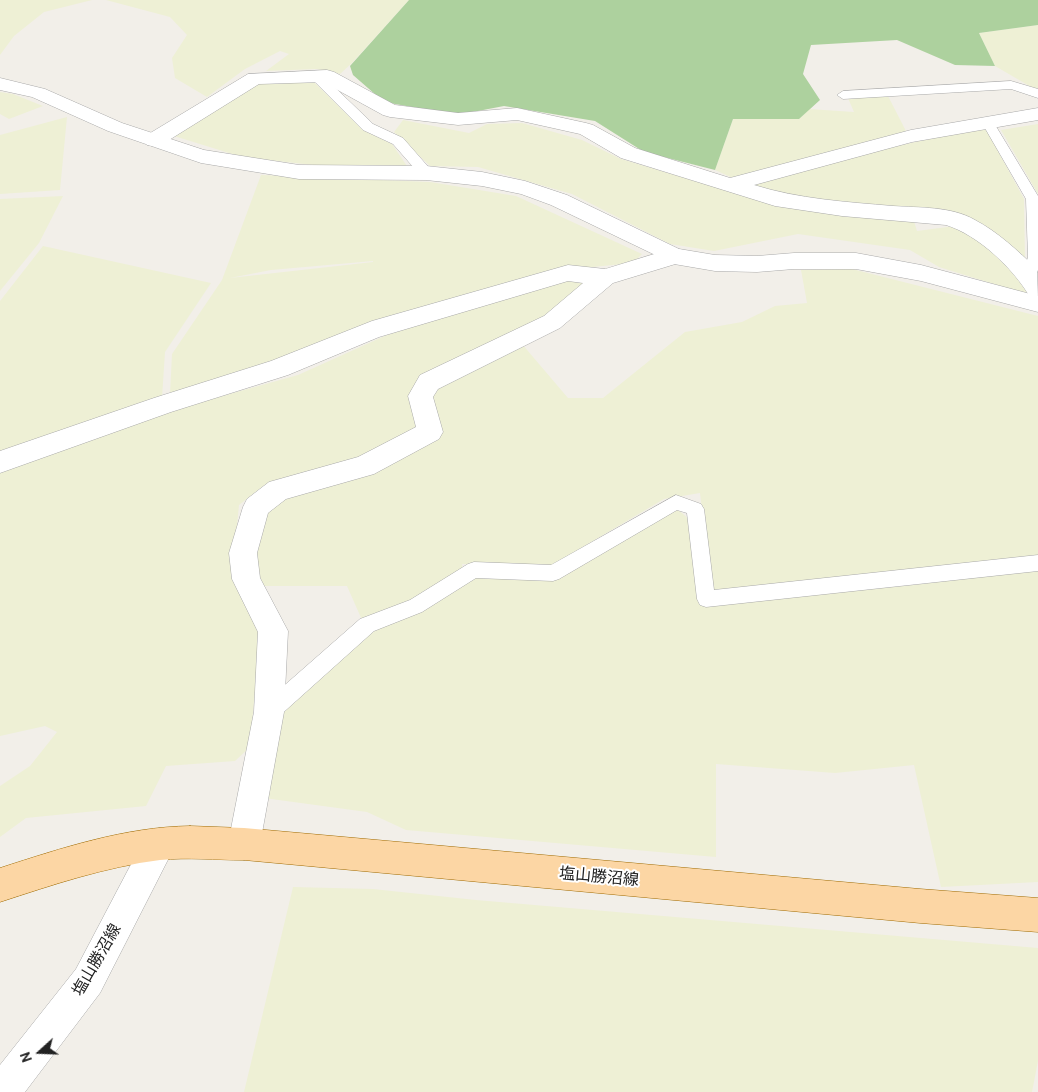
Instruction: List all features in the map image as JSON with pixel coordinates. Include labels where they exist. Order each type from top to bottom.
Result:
[{"type":"main road","name":"塩山勝沼線","points":[[0,885],[45,870],[103,855],[160,844],[244,844],[920,906],[1038,915]]},
{"type":"street","points":[[154,140],[255,78],[327,76],[390,111],[458,119],[517,114],[586,129],[628,153],[775,199],[842,209],[947,218],[966,224],[990,241],[1034,283]]},
{"type":"street","points":[[0,84],[38,93],[115,127],[201,156],[298,172],[426,173],[482,179],[525,188],[559,200],[674,256],[715,263],[856,262],[921,273],[1038,304]]},
{"type":"street","points":[[730,185],[911,136],[1038,114]]},
{"type":"street","points":[[0,462],[163,405],[279,368],[372,330],[568,273],[605,277],[674,256]]},
{"type":"street","points":[[244,844],[269,712],[273,631],[246,579],[243,553],[256,507],[278,490],[365,466],[430,432],[420,396],[429,382],[552,322],[605,277]]},
{"type":"street","name":"塩山勝沼線","points":[[2,1092],[88,981],[160,844]]},
{"type":"lane","points":[[317,77],[368,128],[398,141],[426,173]]},
{"type":"lane","points":[[843,95],[1011,85],[1029,89],[1038,94]]},
{"type":"lane","points":[[988,123],[1033,199],[1034,283]]},
{"type":"lane","points":[[269,712],[367,625],[416,606],[474,570],[553,573],[676,502],[695,509],[706,599],[1038,563]]},
{"type":"green space","points":[[0,0],[92,0],[44,12],[14,36],[0,55]]},
{"type":"green space","points":[[106,0],[409,0],[340,74],[317,69],[266,71],[289,54],[280,51],[245,69],[207,97],[175,78],[172,58],[187,35],[170,17]]},
{"type":"green space","points":[[409,0],[1038,0],[1038,25],[979,33],[995,66],[955,65],[897,40],[811,45],[803,74],[820,100],[799,119],[733,119],[715,170],[644,152],[595,121],[504,106],[457,115],[384,102],[353,75],[350,66]]},
{"type":"green space","points":[[1038,25],[1038,91],[995,66],[979,33]]},
{"type":"green space","points":[[313,81],[363,130],[392,144],[407,166],[322,166],[242,157],[174,136],[256,84]]},
{"type":"green space","points":[[0,92],[13,94],[43,106],[9,119],[0,114]]},
{"type":"green space","points":[[888,96],[907,133],[735,179],[715,170],[733,119],[799,119],[809,109],[854,112],[848,98]]},
{"type":"green space","points":[[67,117],[60,190],[0,194],[0,135]]},
{"type":"green space","points":[[403,120],[469,133],[487,124],[522,123],[582,140],[621,159],[776,205],[913,218],[917,231],[955,226],[1003,256],[1029,287],[1026,294],[939,267],[910,250],[798,234],[714,251],[670,244],[572,194],[478,167],[430,166],[394,132]]},
{"type":"green space","points":[[1038,124],[1038,194],[1001,130]]},
{"type":"green space","points":[[985,127],[1024,199],[1025,262],[951,214],[785,196],[749,186],[874,151]]},
{"type":"green space","points":[[261,175],[430,182],[516,196],[642,254],[633,263],[562,270],[170,394],[172,354],[222,280]],"holes":[[[373,262],[230,278],[271,270]]]},
{"type":"green space","points":[[63,196],[39,243],[0,291],[0,199]]},
{"type":"green space","points":[[43,246],[211,283],[165,352],[162,398],[0,454],[0,301]]},
{"type":"green space","points":[[852,269],[1038,316],[1038,557],[712,592],[700,493],[664,499],[549,567],[462,564],[463,569],[414,601],[362,620],[347,586],[258,586],[252,551],[262,509],[285,495],[440,435],[430,389],[522,344],[568,398],[603,398],[685,332],[742,322],[775,306],[807,303],[801,270]]},
{"type":"green space","points":[[568,279],[589,283],[544,317],[424,376],[422,430],[357,461],[262,487],[239,505],[233,566],[260,632],[250,747],[235,761],[166,766],[146,806],[26,818],[0,837],[0,786],[30,766],[57,732],[45,726],[0,736],[0,470],[165,412],[298,375],[389,334]]},
{"type":"green space","points":[[675,507],[690,520],[701,605],[914,585],[1038,569],[1038,882],[941,887],[914,765],[835,773],[716,764],[716,857],[406,830],[367,812],[264,798],[284,705],[374,627],[475,576],[555,577]]},
{"type":"green space","points":[[293,887],[373,889],[476,900],[1038,948],[1038,1061],[1032,1092],[244,1092]]}]
